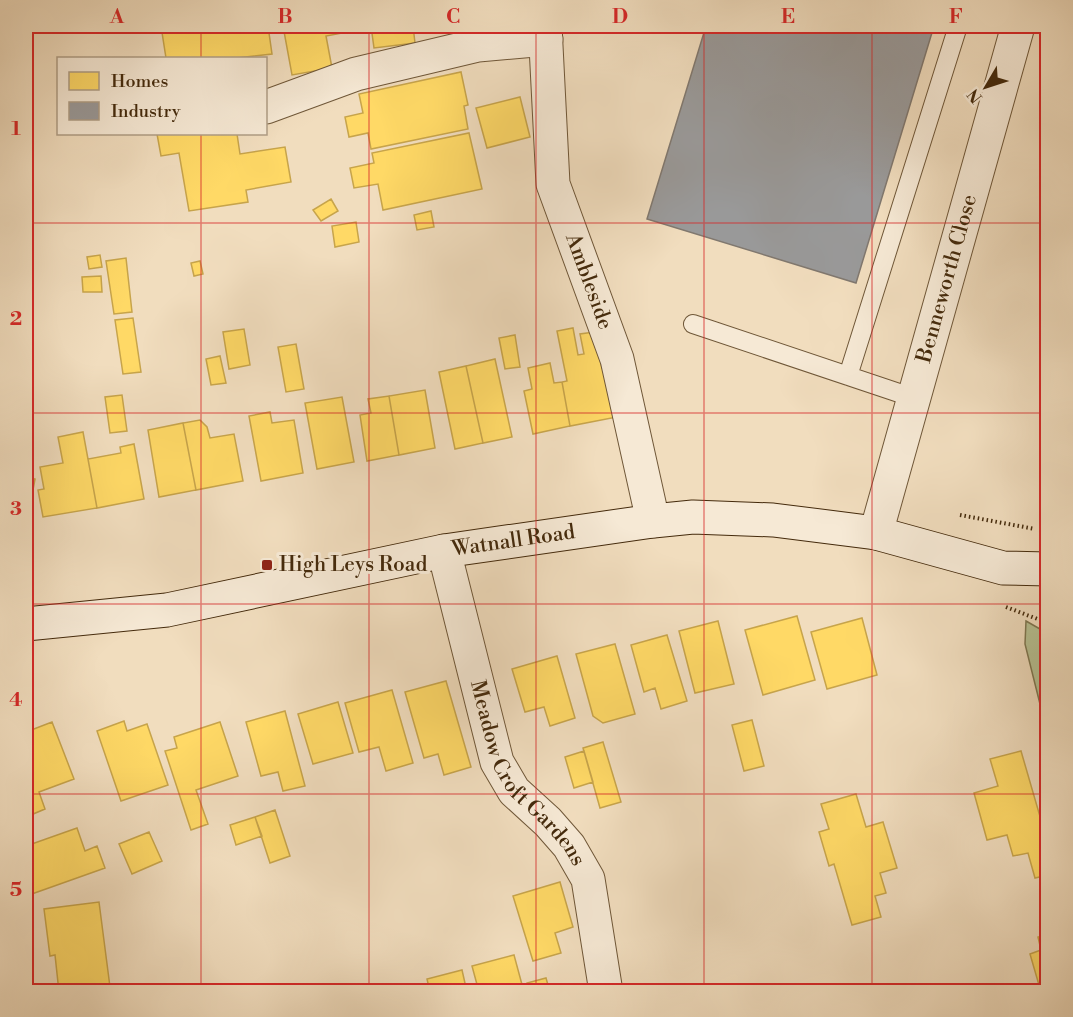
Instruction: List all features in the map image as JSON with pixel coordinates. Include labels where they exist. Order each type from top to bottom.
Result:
[{"type":"street","name":"Benneworth Close","points":[[876,533],[1018,26]]},
{"type":"street","name":"Ambleside","points":[[267,107],[356,74],[478,45],[546,32],[553,184],[617,359],[653,521]]},
{"type":"street","name":"Watnall Road","points":[[26,624],[167,610],[444,551],[693,517],[773,520],[876,533],[1003,568],[1047,592]]},
{"type":"street","name":"Meadow Croft Gardens","points":[[444,551],[497,762],[514,791],[548,822],[569,846],[588,879],[606,992]]},
{"type":"street","name":"Watnall Road","points":[[1003,568],[1047,569]]},
{"type":"lane","points":[[848,376],[958,26]]},
{"type":"lane","points":[[693,324],[914,398]]},
{"type":"path","points":[[1005,607],[1047,623]]},
{"type":"green space","points":[[1026,621],[1047,633],[1047,732],[1025,644]]},
{"type":"building: Homes","points":[[161,26],[268,26],[272,54],[246,57],[166,57]]},
{"type":"building: Homes","points":[[283,26],[369,26],[369,28],[326,36],[332,68],[292,75]]},
{"type":"building: Homes","points":[[371,26],[413,26],[415,43],[374,48]]},
{"type":"building: Homes","points":[[461,72],[468,105],[464,106],[468,129],[371,149],[368,133],[349,137],[345,117],[363,113],[359,94]]},
{"type":"building: Homes","points":[[520,97],[530,137],[487,148],[476,108]]},
{"type":"building: Homes","points":[[469,133],[482,189],[383,210],[378,184],[354,188],[350,168],[374,163],[372,153]]},
{"type":"building: Homes","points":[[157,135],[237,135],[240,154],[285,147],[291,182],[246,190],[248,202],[189,211],[179,153],[161,156]]},
{"type":"building: Homes","points":[[331,199],[338,211],[321,221],[313,210]]},
{"type":"building: Homes","points":[[431,211],[434,227],[417,230],[414,215]]},
{"type":"building: Homes","points":[[356,222],[359,242],[335,247],[332,226]]},
{"type":"building: Homes","points":[[100,255],[102,267],[89,269],[87,257]]},
{"type":"building: Homes","points":[[126,258],[132,312],[114,314],[106,261]]},
{"type":"building: Homes","points":[[200,261],[203,274],[194,276],[191,263]]},
{"type":"building: Homes","points":[[101,276],[102,292],[83,292],[82,277]]},
{"type":"building: Homes","points":[[133,318],[141,372],[123,374],[115,320]]},
{"type":"building: Homes","points":[[573,328],[578,355],[584,354],[580,334],[594,332],[602,368],[607,367],[617,417],[570,426],[562,382],[567,381],[557,331]]},
{"type":"building: Homes","points":[[244,329],[250,365],[229,369],[223,332]]},
{"type":"building: Homes","points":[[515,335],[520,367],[505,369],[499,338]]},
{"type":"building: Homes","points":[[296,344],[304,389],[286,392],[278,347]]},
{"type":"building: Homes","points":[[220,356],[226,383],[211,385],[206,359]]},
{"type":"building: Homes","points":[[495,359],[512,437],[483,443],[466,366]]},
{"type":"building: Homes","points":[[550,363],[554,383],[562,382],[570,426],[533,434],[524,391],[532,389],[528,368]]},
{"type":"building: Homes","points":[[466,366],[483,443],[455,449],[439,372]]},
{"type":"building: Homes","points":[[425,390],[435,448],[399,455],[389,396]]},
{"type":"building: Homes","points":[[122,395],[127,431],[110,433],[105,397]]},
{"type":"building: Homes","points":[[389,396],[399,455],[367,461],[360,415],[371,413],[368,399]]},
{"type":"building: Homes","points":[[342,397],[354,462],[317,469],[305,403]]},
{"type":"building: Homes","points":[[270,412],[272,423],[294,420],[303,473],[261,481],[249,416]]},
{"type":"building: Homes","points":[[200,420],[207,427],[210,438],[234,434],[243,481],[196,490],[183,423]]},
{"type":"building: Homes","points":[[183,423],[196,490],[159,497],[148,430]]},
{"type":"building: Homes","points":[[83,432],[97,508],[43,517],[38,490],[44,489],[40,467],[63,463],[58,437]]},
{"type":"building: Homes","points":[[134,444],[144,499],[97,508],[88,459],[121,453],[120,447]]},
{"type":"building: Homes","points":[[26,477],[35,479],[26,528]]},
{"type":"building: Homes","points":[[797,616],[815,680],[763,695],[745,630]]},
{"type":"building: Homes","points":[[862,618],[877,675],[827,689],[811,632]]},
{"type":"building: Homes","points":[[718,621],[734,684],[695,693],[679,631]]},
{"type":"building: Homes","points":[[667,635],[687,701],[661,709],[655,688],[644,692],[631,645]]},
{"type":"building: Homes","points":[[615,644],[635,714],[603,723],[593,716],[576,654]]},
{"type":"building: Homes","points":[[557,656],[575,718],[550,726],[544,707],[525,712],[512,669]]},
{"type":"building: Homes","points":[[446,681],[471,767],[444,775],[438,754],[424,758],[405,692]]},
{"type":"building: Homes","points":[[392,690],[413,763],[386,771],[379,747],[359,752],[345,703]]},
{"type":"building: Homes","points":[[338,702],[353,753],[313,764],[298,714]]},
{"type":"building: Homes","points":[[285,711],[305,786],[283,791],[278,772],[261,776],[246,722]]},
{"type":"building: Homes","points":[[752,720],[764,766],[744,771],[732,725]]},
{"type":"building: Homes","points":[[124,721],[127,731],[147,724],[168,785],[121,801],[97,731]]},
{"type":"building: Homes","points":[[52,722],[74,779],[39,792],[45,809],[26,817],[26,732]]},
{"type":"building: Homes","points":[[220,722],[238,776],[196,790],[208,824],[191,830],[165,751],[177,748],[174,737]]},
{"type":"building: Homes","points":[[603,742],[621,802],[600,808],[583,748]]},
{"type":"building: Homes","points":[[584,751],[593,782],[574,788],[565,757]]},
{"type":"building: Homes","points":[[1021,751],[1048,844],[1048,875],[1035,878],[1028,853],[1013,856],[1007,835],[987,840],[974,793],[998,786],[990,759]]},
{"type":"building: Homes","points":[[856,794],[866,827],[883,822],[897,868],[880,873],[886,893],[875,896],[881,917],[852,925],[834,864],[829,866],[819,832],[829,829],[821,804]]},
{"type":"building: Homes","points":[[275,810],[290,856],[270,863],[255,817]]},
{"type":"building: Homes","points":[[255,817],[262,836],[236,845],[230,825]]},
{"type":"building: Homes","points":[[77,828],[85,851],[97,846],[105,868],[29,895],[26,885],[26,846]]},
{"type":"building: Homes","points":[[149,832],[162,861],[132,874],[119,844]]},
{"type":"building: Homes","points":[[560,882],[573,927],[555,933],[561,953],[533,961],[513,896]]},
{"type":"building: Homes","points":[[99,902],[110,987],[59,992],[55,955],[50,956],[44,909]]},
{"type":"building: Homes","points":[[1048,935],[1048,992],[1041,992],[1030,954],[1041,950],[1038,937]]},
{"type":"building: Homes","points":[[514,955],[524,992],[479,992],[472,966]]},
{"type":"building: Homes","points":[[462,970],[467,992],[430,992],[427,979]]},
{"type":"building: Homes","points":[[546,978],[550,992],[529,992],[527,983]]},
{"type":"building: Industry","points":[[706,26],[934,26],[856,283],[647,219]]},
{"type":"place","name":"High Leys Road","points":[[267,565]]}]
